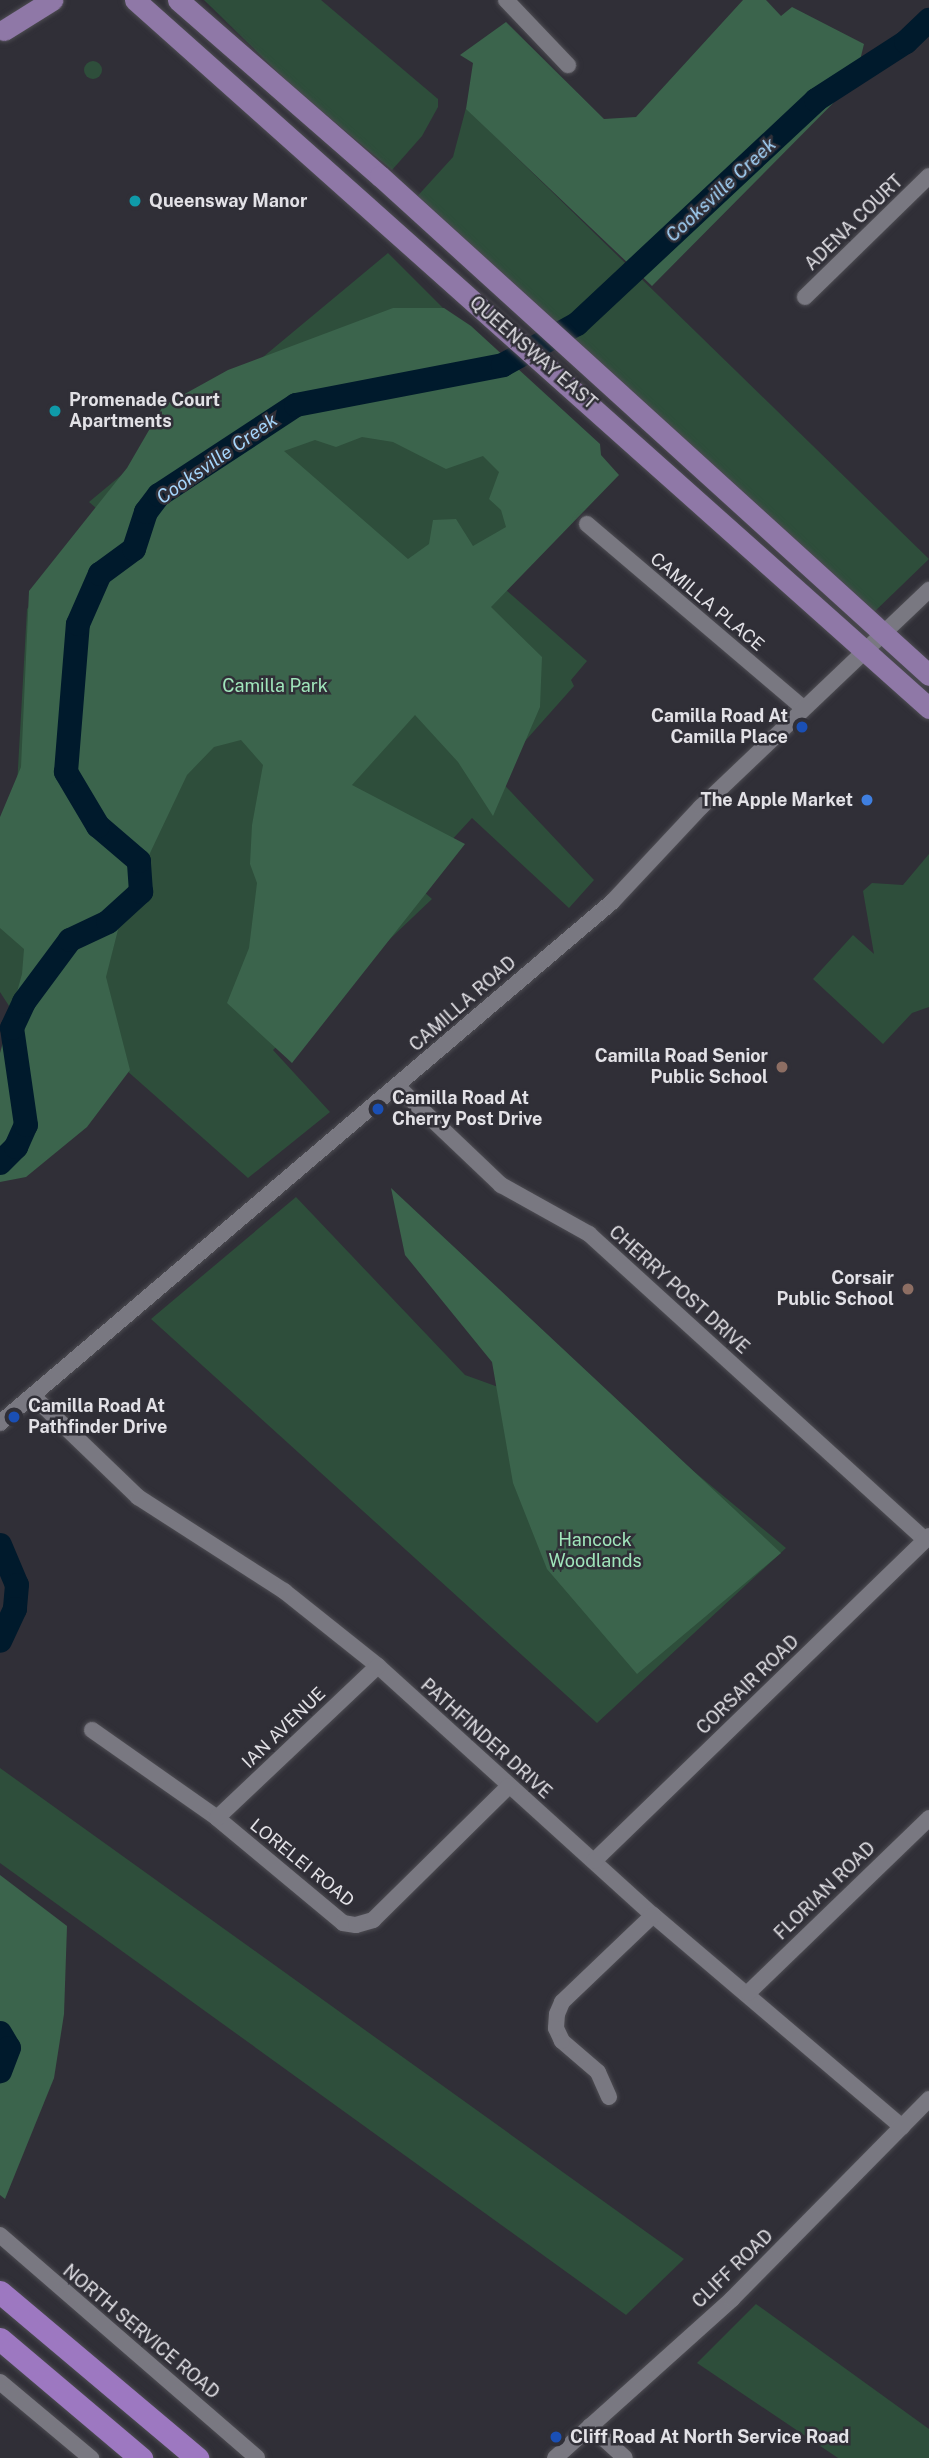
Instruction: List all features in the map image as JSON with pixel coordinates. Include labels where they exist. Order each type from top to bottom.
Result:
[{"type":"highway","points":[[0,2292],[197,2458]]},
{"type":"highway","points":[[0,2339],[141,2458]]},
{"type":"main road","points":[[2,32],[34,0]]},
{"type":"main road","points":[[2,32],[52,0]]},
{"type":"main road","name":"QUEENSWAY EAST","points":[[121,0],[142,7],[567,382],[929,708]]},
{"type":"main road","name":"QUEENSWAY EAST","points":[[181,0],[380,176],[577,359],[929,675]]},
{"type":"street","points":[[506,0],[568,65]]},
{"type":"street","name":"ADENA COURT","points":[[805,297],[929,176]]},
{"type":"street","name":"CAMILLA PLACE","points":[[587,524],[803,708]]},
{"type":"street","name":"CAMILLA ROAD","points":[[0,1423],[611,902],[803,708],[929,590]]},
{"type":"street","name":"CHERRY POST DRIVE","points":[[397,1086],[500,1185],[589,1234],[927,1538]]},
{"type":"street","name":"PATHFINDER DRIVE","points":[[33,1396],[138,1497],[284,1591],[377,1666],[653,1915],[748,1993],[902,2127]]},
{"type":"street","name":"CORSAIR ROAD","points":[[594,1861],[927,1538]]},
{"type":"street","name":"IAN AVENUE","points":[[217,1818],[377,1666]]},
{"type":"street","name":"LORELEI ROAD","points":[[92,1730],[217,1818],[343,1923],[356,1926],[373,1920],[508,1787]]},
{"type":"street","name":"FLORIAN ROAD","points":[[748,1993],[929,1818]]},
{"type":"street","points":[[609,2097],[598,2072],[562,2041],[556,2028],[557,2014],[562,2002],[653,1915]]},
{"type":"street","name":"CLIFF ROAD","points":[[555,2458],[732,2299],[929,2099]]},
{"type":"street","name":"NORTH SERVICE ROAD","points":[[0,2235],[257,2458]]},
{"type":"street","points":[[0,2382],[75,2452],[90,2458]]},
{"type":"street","points":[[590,2426],[625,2458]]},
{"type":"green space","points":[[204,0],[321,0],[438,99],[438,107],[422,136],[392,170],[295,89]]},
{"type":"green space","points":[[743,0],[766,0],[781,16],[792,7],[864,44],[855,81],[652,286],[466,109],[473,63],[460,55],[506,22],[604,119],[636,117]]},
{"type":"green space","points":[[89,61],[97,61],[102,70],[100,77],[89,79],[84,74],[84,66]]},
{"type":"green space","points":[[466,108],[929,559],[871,615],[413,201],[453,157]]},
{"type":"green space","name":"Camilla Park","points":[[388,253],[610,475],[506,590],[587,661],[571,680],[574,686],[495,775],[594,880],[569,908],[472,818],[413,882],[432,899],[273,1050],[330,1112],[248,1178],[108,1054],[66,1094],[0,992],[0,819],[16,803],[27,609],[109,519],[89,502]]},
{"type":"green space","name":"Camilla Park","points":[[393,308],[444,308],[471,326],[600,444],[601,455],[619,475],[491,607],[542,657],[540,707],[493,816],[458,762],[415,715],[352,785],[465,844],[292,1063],[227,1003],[249,948],[257,883],[250,864],[252,825],[263,765],[241,740],[214,747],[187,775],[123,910],[106,977],[130,1070],[87,1127],[26,1177],[0,1182],[0,1053],[22,974],[24,949],[0,928],[0,817],[21,767],[29,591],[127,468],[163,406],[228,370]],"holes":[[[362,437],[393,442],[446,469],[483,456],[499,472],[489,499],[501,510],[506,527],[473,546],[456,519],[433,520],[429,544],[408,559],[284,451],[315,440],[336,447]]]},
{"type":"green space","points":[[929,854],[929,1007],[912,1013],[883,1044],[813,979],[853,935],[874,954],[863,891],[872,883],[903,885]]},
{"type":"green space","points":[[391,1188],[781,1553],[637,1674],[547,1569],[513,1483],[492,1362],[405,1255]]},
{"type":"green space","name":"Hancock Woodlands","points":[[296,1197],[465,1375],[548,1405],[632,1420],[786,1548],[597,1723],[151,1319]]},
{"type":"green space","points":[[0,1768],[684,2259],[626,2315],[0,1863]]},
{"type":"green space","points":[[0,1875],[67,1926],[64,2014],[54,2078],[5,2199],[0,2195]]},
{"type":"green space","points":[[756,2304],[929,2429],[929,2458],[838,2458],[697,2363]]},
{"type":"waterway","name":"Cooksville Creek","points":[[0,1163],[16,1147],[26,1125],[12,1028],[24,1002],[70,940],[108,922],[141,892],[139,861],[98,826],[66,772],[78,624],[100,574],[134,549],[146,512],[159,495],[296,405],[503,365],[577,324],[816,100],[906,42],[929,20]]},
{"type":"waterway","name":"Cooksville Creek","points":[[0,1545],[17,1585],[15,1609],[0,1641]]},
{"type":"waterway","name":"Cooksville Creek","points":[[0,2033],[9,2048],[0,2071]]},
{"type":"place","name":"Queensway Manor","points":[[135,201]]},
{"type":"place","name":"Promenade Court Apartments","points":[[55,411]]},
{"type":"place","name":"Camilla Road At Camilla Place","points":[[802,727]]},
{"type":"place","name":"The Apple Market","points":[[867,800]]},
{"type":"place","name":"Camilla Road Senior Public School","points":[[782,1067]]},
{"type":"place","name":"Camilla Road At Cherry Post Drive","points":[[378,1109]]},
{"type":"place","name":"Corsair Public School","points":[[908,1289]]},
{"type":"place","name":"Camilla Road At Pathfinder Drive","points":[[14,1417]]},
{"type":"place","name":"Cliff Road At North Service Road","points":[[556,2437]]}]
